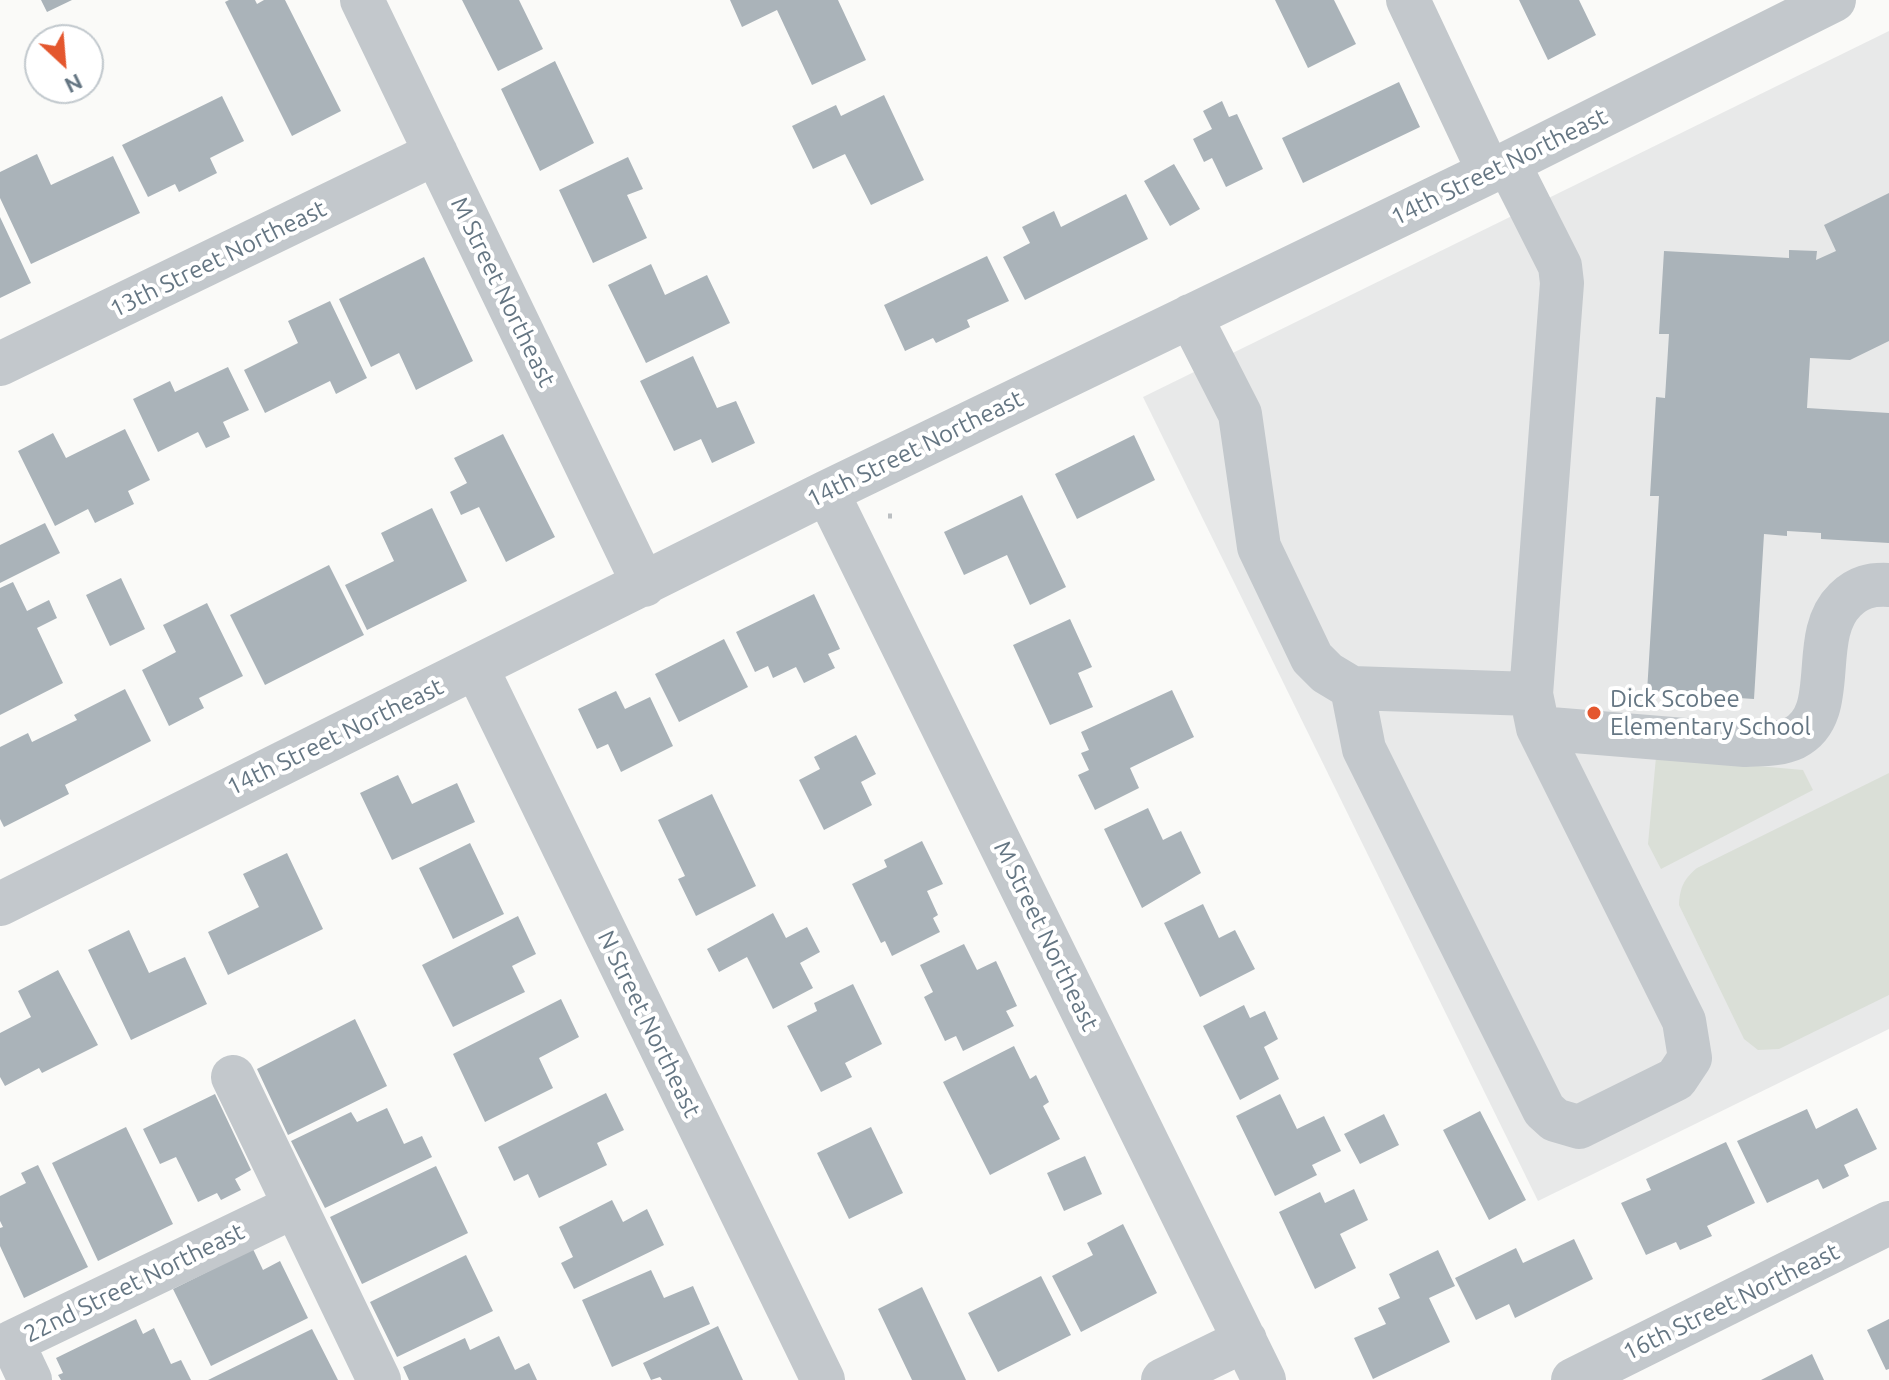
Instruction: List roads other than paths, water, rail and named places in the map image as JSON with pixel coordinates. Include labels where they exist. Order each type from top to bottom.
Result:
[{"type":"street","name":"M Street Northeast","points":[[362,0],[644,585]]},
{"type":"street","points":[[1352,688],[1364,749],[1544,1110],[1555,1120],[1579,1127],[1676,1079],[1690,1058],[1684,1021],[1534,711],[1562,283],[1560,266],[1498,168],[1408,0]]},
{"type":"street","name":"14th Street Northeast","points":[[0,904],[827,492],[1498,168],[1834,0]]},
{"type":"street","name":"13th Street Northeast","points":[[0,364],[436,153]]},
{"type":"street","points":[[1190,316],[1240,414],[1259,547],[1312,658],[1327,673],[1352,688],[1534,711],[1745,745],[1774,743],[1795,738],[1810,724],[1820,708],[1825,635],[1840,604],[1853,592],[1873,584],[1889,585]]},
{"type":"street","name":"M Street Northeast","points":[[827,492],[1264,1380]]},
{"type":"street","name":"N Street Northeast","points":[[476,667],[823,1380]]},
{"type":"street","points":[[233,1077],[379,1380]]},
{"type":"street","name":"22nd Street Northeast","points":[[30,1380],[12,1342],[295,1206]]},
{"type":"street","name":"16th Street Northeast","points":[[1573,1380],[1889,1223]]},
{"type":"street","points":[[1163,1380],[1245,1340]]},
{"type":"place","name":"Dick Scobee Elementary School","points":[[1594,713]]}]
